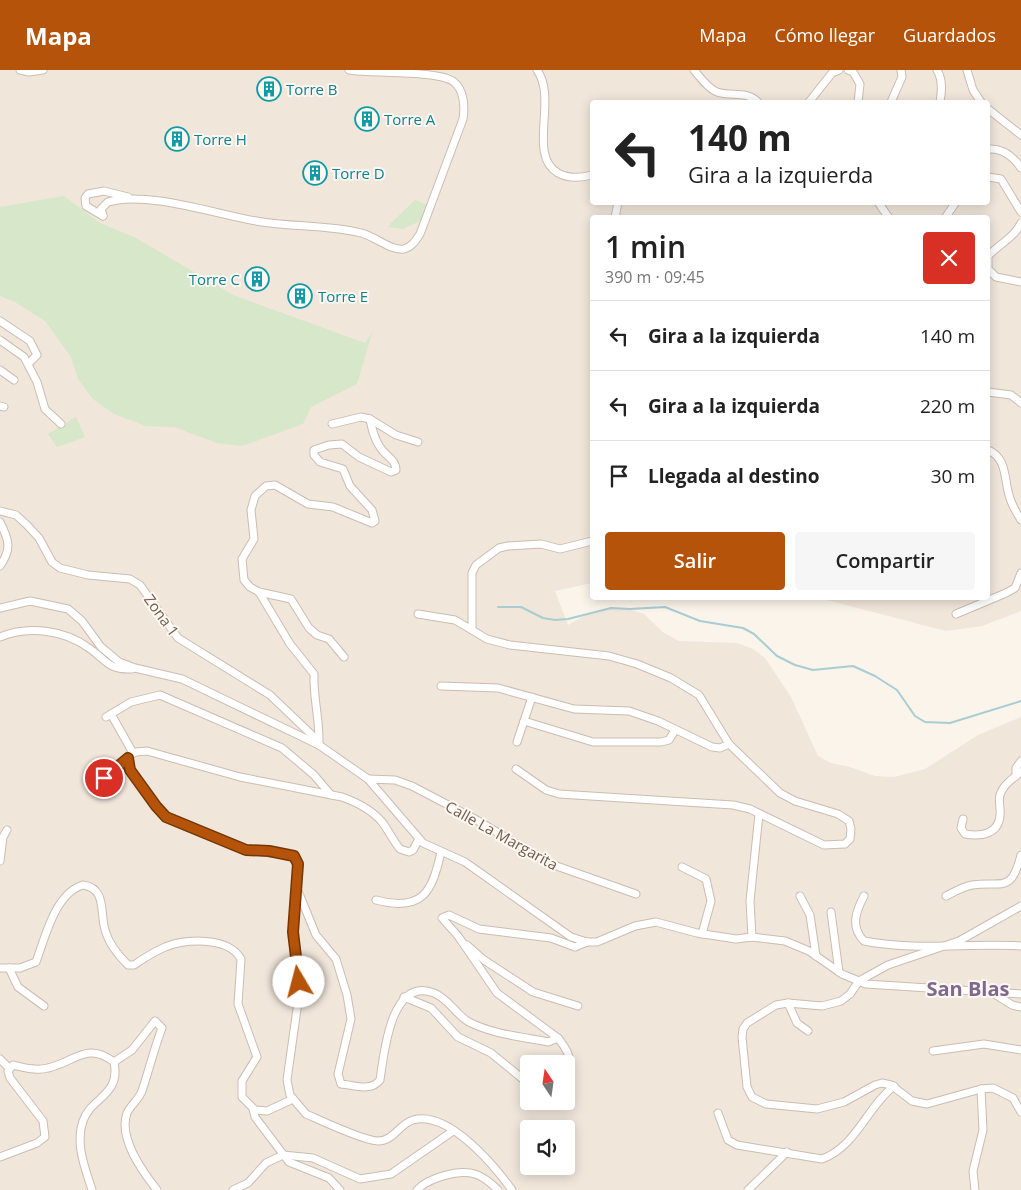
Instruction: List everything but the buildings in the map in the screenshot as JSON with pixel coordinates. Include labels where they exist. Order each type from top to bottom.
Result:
[{"type":"street","points":[[20,70],[29,72],[43,70]]},
{"type":"street","points":[[141,200],[108,202],[101,208],[102,216],[88,209],[85,201],[88,194],[104,191],[141,200],[212,211],[265,223],[361,233],[392,248],[404,249],[409,247],[420,234],[463,119],[463,100],[460,91],[456,83],[448,79],[417,74],[349,70]]},
{"type":"street","points":[[537,70],[541,75],[546,98],[544,157],[551,169],[565,176],[582,177],[590,175]]},
{"type":"street","points":[[694,70],[707,85],[717,92],[741,93],[754,100]]},
{"type":"street","points":[[813,100],[832,73],[839,70]]},
{"type":"street","points":[[848,70],[853,72],[860,84],[858,100]]},
{"type":"street","points":[[892,100],[902,78],[902,70]]},
{"type":"street","points":[[937,70],[942,90],[940,100]]},
{"type":"street","points":[[967,70],[973,90],[980,100]]},
{"type":"street","points":[[990,111],[1021,135]]},
{"type":"street","points":[[990,149],[999,148],[1016,160],[1021,168]]},
{"type":"street","points":[[990,177],[1001,179],[1021,212]]},
{"type":"street","points":[[990,254],[997,246],[1016,234],[1021,223]]},
{"type":"street","points":[[990,271],[996,277],[1021,282]]},
{"type":"street","points":[[0,321],[30,341],[37,355],[29,363]]},
{"type":"street","points":[[0,340],[24,357],[29,363],[45,409],[62,424]]},
{"type":"street","points":[[0,370],[14,380]]},
{"type":"street","points":[[990,392],[1011,395],[1021,403]]},
{"type":"street","points":[[332,424],[361,417],[396,435],[418,442]]},
{"type":"street","points":[[344,657],[329,639],[317,635],[309,628],[291,599],[259,592],[250,587],[244,580],[242,559],[254,539],[251,510],[255,496],[266,486],[276,485],[308,504],[333,507],[365,522],[372,523],[376,521],[372,510],[350,486],[343,469],[320,462],[314,455],[314,450],[329,445],[342,444],[359,457],[392,472],[396,470],[392,460],[380,449],[370,420]]},
{"type":"street","points":[[990,451],[997,456],[1003,465],[1008,494],[1013,508],[1021,520]]},
{"type":"street","name":"Zona 1","points":[[0,511],[16,515],[27,525],[38,538],[52,562],[60,568],[88,575],[130,579],[140,585],[178,638],[270,695],[313,736],[319,745]]},
{"type":"street","points":[[0,522],[9,539],[9,550],[0,566]]},
{"type":"street","points":[[472,629],[472,573],[476,565],[499,548],[508,546],[541,544],[560,549],[590,541]]},
{"type":"street","points":[[990,600],[1015,588],[1021,573]]},
{"type":"street","points":[[259,592],[290,644],[314,674],[313,696],[320,725],[319,745]]},
{"type":"street","points":[[956,614],[989,600]]},
{"type":"street","points":[[0,608],[30,601],[68,609],[82,621],[101,647],[119,662],[135,668],[182,679],[319,745],[368,779],[422,843],[465,862],[571,937],[587,942],[597,942],[636,926],[656,922],[702,934],[736,939],[752,938],[786,941],[816,956],[838,972],[866,984],[988,990],[1021,994]]},
{"type":"street","points":[[418,614],[455,620],[487,639],[510,645],[609,656],[638,664],[671,678],[699,695],[729,744],[780,793],[795,801],[838,814],[849,821],[851,829],[850,839],[845,844],[824,845],[759,814],[733,805],[559,794],[546,790],[516,769]]},
{"type":"street","points":[[0,637],[12,632],[42,630],[70,637],[90,648],[105,663],[118,670],[135,668]]},
{"type":"street","points":[[441,686],[498,688],[574,709],[629,711],[658,721],[712,747],[720,748],[729,744]]},
{"type":"street","points":[[331,795],[314,775],[282,748],[160,695],[131,702],[109,716],[131,755],[130,770],[166,817],[246,850],[269,851],[294,856],[298,864],[293,932],[299,982],[298,1002],[287,1080],[293,1099],[306,1114],[375,1142],[390,1138],[410,1121],[420,1119],[434,1120],[453,1130],[483,1155],[512,1190]]},
{"type":"street","points":[[517,742],[532,697]]},
{"type":"street","points":[[524,721],[593,742],[661,742],[669,740],[675,730]]},
{"type":"street","points":[[94,787],[131,755],[148,751],[240,777],[354,801],[372,812],[383,823],[400,849],[409,852],[413,850],[419,839]]},
{"type":"street","points":[[963,819],[961,828],[965,834],[983,835],[994,830],[1000,815],[1000,796],[1010,781],[1018,774],[1016,768],[1021,761]]},
{"type":"street","name":"Calle La Margarita","points":[[368,779],[395,780],[412,786],[474,818],[551,864],[636,894]]},
{"type":"street","points":[[752,938],[750,901],[759,814]]},
{"type":"street","points":[[0,862],[3,837],[7,830]]},
{"type":"street","points":[[376,900],[408,904],[419,899],[429,888],[436,874],[441,852]]},
{"type":"street","points":[[946,896],[965,887],[999,886],[1008,882],[1017,871],[1021,855]]},
{"type":"street","points":[[682,867],[706,879],[711,901],[702,934]]},
{"type":"street","points":[[0,968],[25,966],[36,962],[51,919],[68,893],[83,885],[94,888],[100,896],[105,932],[119,957],[128,965],[134,965],[166,947],[190,942],[221,944],[230,949],[241,959],[238,1004],[257,1056],[242,1081],[242,1098],[253,1109],[255,1116],[289,1162],[329,1178],[340,1190]]},
{"type":"street","points":[[297,888],[316,935],[336,958],[347,995],[351,1019],[338,1074],[341,1084],[370,1088],[380,1080],[387,1039],[395,1014],[404,997],[412,992],[433,993],[446,999],[468,1022],[480,1026],[548,1042],[558,1038]]},
{"type":"street","points":[[800,896],[810,915],[816,956]]},
{"type":"street","points":[[864,896],[856,910],[855,922],[859,936],[864,941],[910,946],[976,944],[1021,946]]},
{"type":"street","points":[[1021,906],[946,946],[888,965],[860,981],[850,994],[832,1004],[788,1003],[768,1009],[747,1023],[743,1029],[748,1087],[758,1101],[766,1104],[817,1108],[844,1102],[882,1083],[894,1086],[912,1101],[927,1104],[981,1089],[994,1088],[1013,1098],[1021,1112]]},
{"type":"street","points":[[831,912],[838,972]]},
{"type":"street","points":[[578,1006],[533,992],[484,960],[443,922],[442,918],[449,916],[486,930],[552,938],[574,947],[587,942]]},
{"type":"street","points":[[458,936],[497,993],[558,1038],[568,1055]]},
{"type":"street","points":[[9,968],[18,987],[44,1006]]},
{"type":"street","points":[[988,990],[1012,1005],[1021,1007]]},
{"type":"street","points":[[404,997],[431,1008],[458,1037],[491,1053],[520,1077]]},
{"type":"street","points":[[788,1003],[797,1022],[808,1031]]},
{"type":"street","points":[[114,1062],[132,1050],[156,1021],[162,1028],[142,1094],[128,1111],[124,1124],[125,1132],[138,1161],[156,1190]]},
{"type":"street","points":[[933,1051],[984,1044],[1021,1050]]},
{"type":"street","points":[[9,1068],[13,1065],[36,1070],[48,1068],[89,1053],[102,1053],[114,1062],[116,1070],[114,1083],[83,1120],[80,1139],[82,1155],[92,1190]]},
{"type":"street","points":[[0,1058],[9,1068],[10,1078],[43,1122],[45,1137],[0,1157]]},
{"type":"street","points":[[718,1113],[728,1140],[737,1145],[787,1152],[814,1159],[831,1156],[858,1131],[884,1094],[894,1086]]},
{"type":"street","points":[[975,1190],[973,1170],[983,1130],[981,1089]]},
{"type":"street","points":[[253,1109],[267,1111],[293,1099]]},
{"type":"street","points":[[233,1190],[248,1184],[266,1163],[282,1155],[313,1158],[352,1176],[374,1178],[391,1174],[453,1130]]},
{"type":"street","points":[[748,1190],[787,1152]]},
{"type":"street","points":[[417,1190],[429,1180],[465,1173],[476,1174],[498,1190]]},
{"type":"shaded area","points":[[0,70],[1021,70],[1021,611],[982,626],[946,631],[827,600],[990,600],[990,215],[590,215],[590,583],[555,591],[568,625],[589,613],[615,608],[628,609],[644,614],[664,633],[679,641],[737,643],[753,649],[765,658],[791,697],[818,756],[831,763],[850,767],[875,776],[894,777],[925,769],[978,735],[1021,717],[1021,1190],[0,1190]]},
{"type":"green space","points":[[64,196],[100,223],[136,238],[233,295],[365,343],[372,333],[357,384],[311,407],[303,424],[242,446],[217,443],[174,427],[146,426],[114,414],[93,399],[78,379],[71,357],[45,321],[15,302],[0,296],[0,207]]},
{"type":"green space","points":[[415,200],[427,205],[420,221],[403,229],[387,227]]},
{"type":"green space","points":[[76,417],[85,437],[57,447],[48,434]]},
{"type":"waterway","points":[[498,607],[521,607],[543,618],[555,620],[568,619],[611,608],[665,607],[700,621],[743,628],[754,634],[777,656],[795,665],[813,670],[853,666],[875,676],[897,690],[915,716],[925,722],[950,723],[1021,701]]},
{"type":"place","name":"Torre B","points":[[269,89]]},
{"type":"place","name":"Torre A","points":[[367,119]]},
{"type":"place","name":"Torre H","points":[[177,139]]},
{"type":"place","name":"Torre D","points":[[315,173]]},
{"type":"place","name":"Torre C","points":[[257,279]]},
{"type":"place","name":"Torre E","points":[[300,296]]},
{"type":"district","name":"San Blas","points":[[968,988]]},
{"type":"route","points":[[104,778],[128,758],[127,763],[130,770],[166,817],[246,850],[269,851],[294,856],[298,864],[298,883],[293,932],[299,982]]}]
